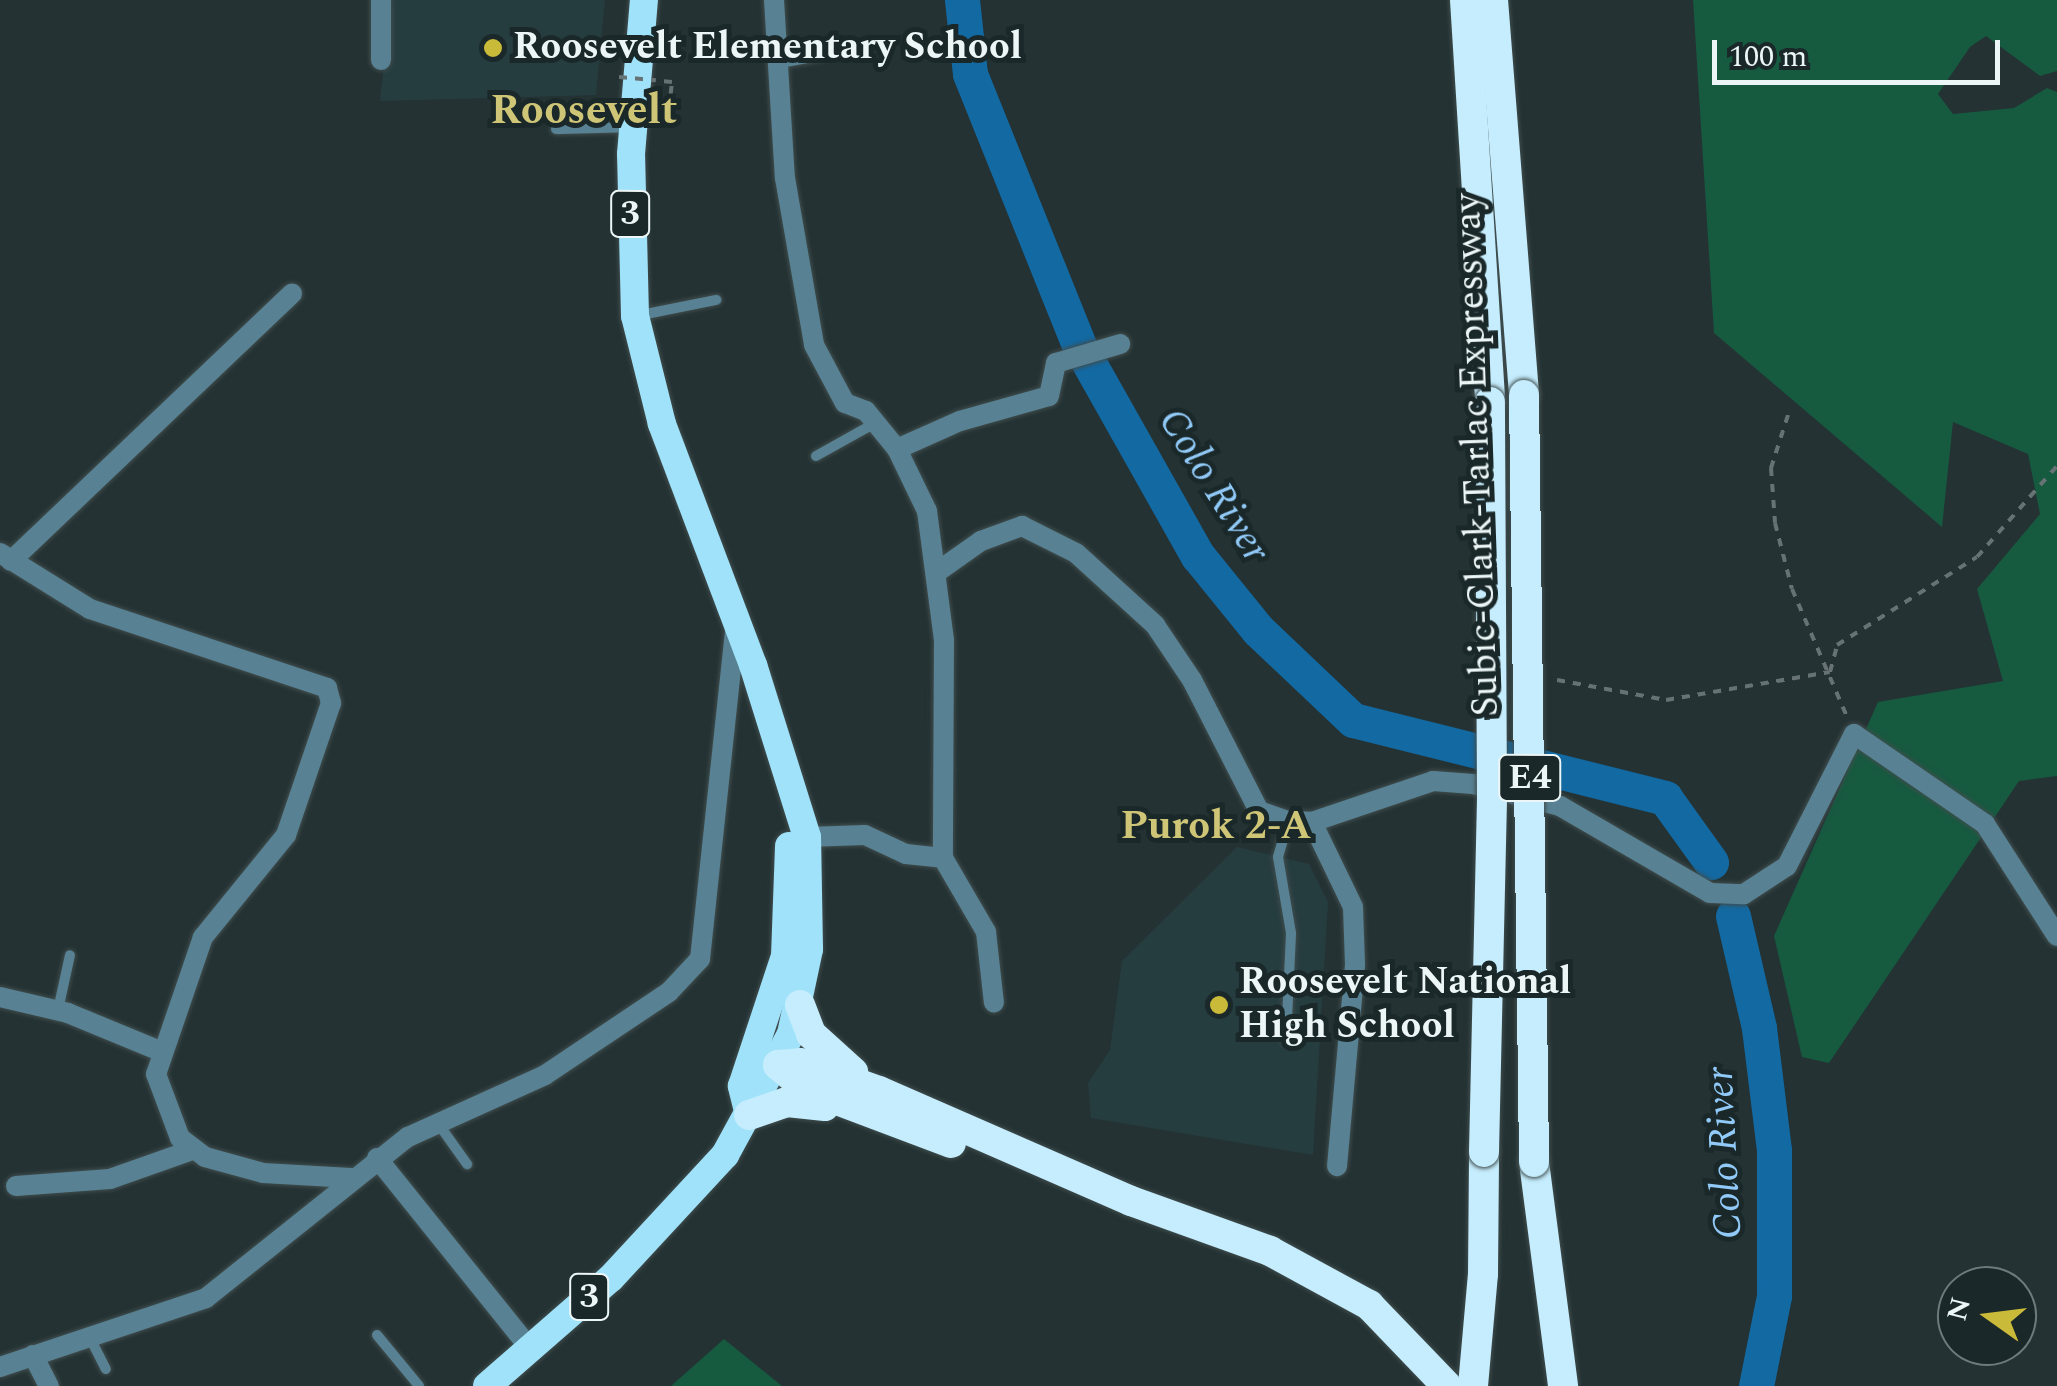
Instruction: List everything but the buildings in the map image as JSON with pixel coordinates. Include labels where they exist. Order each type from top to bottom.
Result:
[{"type":"highway","name":"3","points":[[644,0],[633,127],[629,242],[635,316],[662,424],[736,618],[807,838],[813,901],[789,995],[742,1086],[749,1115]]},
{"type":"highway","name":"Subic-Clark-Tarlac Expressway","points":[[1466,0],[1490,402],[1492,797],[1483,1274],[1473,1386]]},
{"type":"highway","name":"Subic-Clark-Tarlac Expressway","points":[[1493,0],[1524,395],[1534,1162],[1563,1386]]},
{"type":"highway","name":"3","points":[[783,765],[792,892],[789,995]]},
{"type":"highway","points":[[789,995],[772,1038],[778,1065],[792,1081],[876,1103],[1112,1201],[1131,1201],[1270,1252],[1369,1305],[1447,1386]]},
{"type":"highway","points":[[789,995],[826,1050],[876,1103]]},
{"type":"highway","name":"3","points":[[486,1386],[676,1212],[749,1115],[778,1065]]},
{"type":"highway","points":[[749,1115],[788,1102],[876,1103]]},
{"type":"street","points":[[380,60],[381,0]]},
{"type":"street","points":[[774,0],[785,178],[814,345],[845,403],[876,423],[897,449],[927,511],[937,572],[947,718],[944,858],[986,932],[994,1004]]},
{"type":"street","points":[[192,1150],[163,1102],[156,1074],[160,1050],[203,938],[286,835],[331,702],[327,688],[90,609],[6,557],[292,293]]},
{"type":"street","points":[[897,449],[960,421],[1048,396],[1056,362],[1116,346]]},
{"type":"street","points":[[937,572],[981,541],[1022,526],[1076,553],[1156,625],[1192,680],[1260,811],[1288,820],[1312,822],[1433,781],[1472,784],[1560,806],[1710,893],[1744,894],[1787,866],[1854,734],[1985,824],[2057,936]]},
{"type":"street","points":[[0,1367],[206,1298],[377,1158],[436,1122],[591,1048],[669,992],[700,958],[736,618]]},
{"type":"street","points":[[1312,822],[1352,907],[1355,965],[1337,1166]]},
{"type":"street","points":[[807,838],[865,835],[906,854],[944,858]]},
{"type":"street","points":[[0,997],[58,1010],[160,1050]]},
{"type":"street","points":[[16,1186],[110,1179],[192,1150],[263,1173],[350,1178]]},
{"type":"street","points":[[377,1158],[530,1348]]},
{"type":"street","points":[[34,1355],[49,1386]]},
{"type":"lane","points":[[780,63],[834,53]]},
{"type":"lane","points":[[556,129],[633,127]]},
{"type":"lane","points":[[635,316],[716,300]]},
{"type":"lane","points":[[816,456],[876,423]]},
{"type":"lane","points":[[1286,1040],[1291,933],[1278,857],[1288,820]]},
{"type":"lane","points":[[58,1010],[70,955]]},
{"type":"lane","points":[[436,1122],[467,1164]]},
{"type":"lane","points":[[88,1335],[106,1369]]},
{"type":"lane","points":[[378,1335],[419,1386]]},
{"type":"path","points":[[619,77],[672,82],[670,110]]},
{"type":"path","points":[[1788,415],[1771,468],[1775,524],[1792,588],[1854,734]]},
{"type":"path","points":[[1830,672],[1838,645],[1977,557],[2057,466]]},
{"type":"path","points":[[1557,680],[1666,700],[1830,672]]},
{"type":"shaded area","name":"Roosevelt Elementary School","points":[[391,0],[605,0],[596,95],[380,101]]},
{"type":"shaded area","name":"Roosevelt National High School","points":[[1237,847],[1309,864],[1328,902],[1313,1155],[1091,1118],[1088,1083],[1110,1050],[1122,961]]},
{"type":"green space","points":[[1693,0],[2057,0],[2057,71],[2040,76],[1986,36],[1970,47],[1938,94],[1953,114],[2014,108],[2047,88],[2057,92],[2057,776],[2019,781],[1829,1063],[1802,1057],[1774,936],[1878,702],[2003,681],[1977,589],[2040,514],[2028,454],[1953,422],[1942,527],[1714,333]]},
{"type":"green space","points":[[724,1339],[782,1386],[671,1386]]},
{"type":"waterway","name":"Colo River","points":[[962,0],[970,74],[1080,347],[1198,556],[1258,630],[1353,720],[1665,798],[1711,862]]},
{"type":"waterway","name":"Colo River","points":[[1733,916],[1759,1028],[1774,1150],[1774,1296],[1756,1386]]},
{"type":"place","name":"Roosevelt Elementary School","points":[[493,48]]},
{"type":"place","name":"Roosevelt National High School","points":[[1219,1005]]},
{"type":"district","name":"Roosevelt","points":[[584,111]]},
{"type":"district","name":"Purok 2-A","points":[[1216,827]]}]
